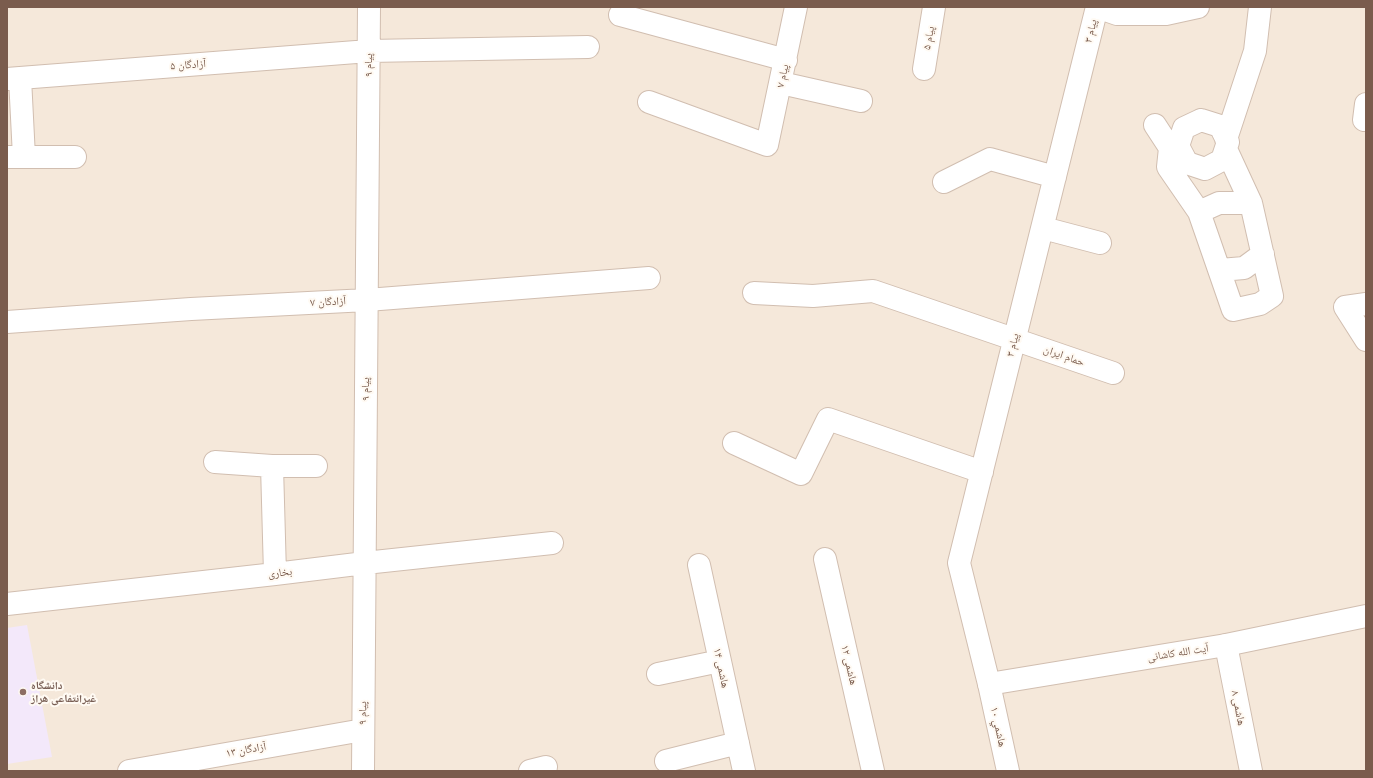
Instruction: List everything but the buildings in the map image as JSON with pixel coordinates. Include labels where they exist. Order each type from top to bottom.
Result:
[{"type":"street","name":"پیام ۹","points":[[363,771],[369,7]]},
{"type":"street","name":"پیام ۷","points":[[650,102],[767,145],[796,7]]},
{"type":"street","name":"پیام ۵","points":[[924,69],[934,7]]},
{"type":"street","points":[[1097,7],[1117,14],[1166,14],[1198,7]]},
{"type":"street","name":"پيام ۳","points":[[989,684],[959,564],[1097,7]]},
{"type":"street","points":[[1155,125],[1187,163],[1205,169],[1222,160],[1255,51],[1260,7]]},
{"type":"street","points":[[620,15],[786,60]]},
{"type":"street","name":"آزادگان ۵","points":[[13,79],[369,51],[588,47]]},
{"type":"street","points":[[13,79],[15,157],[75,157]]},
{"type":"street","points":[[781,83],[861,102]]},
{"type":"street","points":[[1366,104],[1364,120],[1366,120]]},
{"type":"street","points":[[1201,120],[1220,126],[1226,144],[1251,203],[1272,296],[1260,304],[1233,310],[1199,212],[1168,167],[1174,147],[1184,128],[1201,120]]},
{"type":"street","points":[[944,182],[990,159],[1055,177]]},
{"type":"street","points":[[1199,212],[1219,203],[1251,203]]},
{"type":"street","points":[[1043,228],[1100,243]]},
{"type":"street","points":[[1220,270],[1244,268],[1262,254]]},
{"type":"street","name":"آزادگان ۷","points":[[7,322],[191,309],[367,300],[649,278]]},
{"type":"street","name":"حمام ایران","points":[[754,293],[813,296],[874,291],[1113,373]]},
{"type":"street","points":[[1366,304],[1345,307],[1366,340]]},
{"type":"street","points":[[734,443],[802,474],[828,419],[982,472]]},
{"type":"street","points":[[215,462],[272,466],[316,466]]},
{"type":"street","points":[[272,466],[275,574]]},
{"type":"street","name":"بخاری","points":[[7,604],[552,543]]},
{"type":"street","name":"هاشمی ۱۲","points":[[825,559],[873,771]]},
{"type":"street","name":"هاشمی ۱۴","points":[[699,565],[744,771]]},
{"type":"street","name":"آیت الله کاشانی","points":[[989,684],[1226,645],[1366,616]]},
{"type":"street","name":"هاشمی ۸","points":[[1226,645],[1251,771]]},
{"type":"street","points":[[658,674],[720,661]]},
{"type":"street","name":"هاشمي ۱۰","points":[[989,684],[1008,771]]},
{"type":"street","name":"آزادگان ۱۳","points":[[129,771],[363,730]]},
{"type":"street","points":[[666,761],[738,743]]},
{"type":"shaded area","points":[[7,7],[1366,7],[1366,771],[7,771]]},
{"type":"shaded area","name":"دانشگاه غیرانتفاعی هراز","points":[[27,625],[52,757],[7,764],[7,628]]},
{"type":"place","name":"دانشگاه غیرانتفاعی هراز","points":[[23,692]]}]
